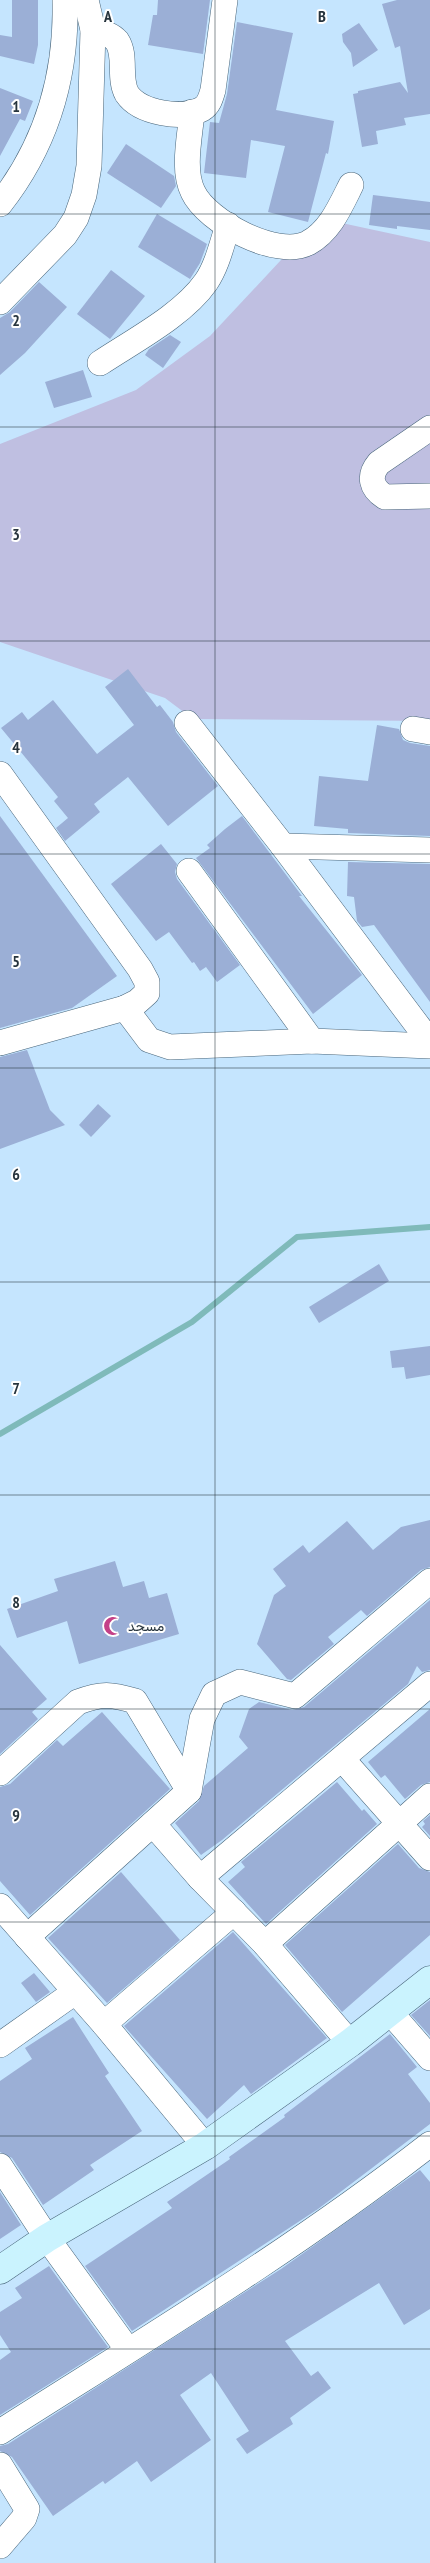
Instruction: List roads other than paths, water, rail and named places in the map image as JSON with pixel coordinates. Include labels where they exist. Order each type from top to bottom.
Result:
[{"type":"street","points":[[0,204],[25,167],[43,132],[53,104],[64,52],[65,0]]},
{"type":"street","points":[[0,302],[65,235],[76,218],[84,195],[89,166],[93,30],[86,0]]},
{"type":"street","points":[[93,30],[111,36],[120,47],[124,86],[132,99],[152,110],[166,113],[192,112],[203,109],[209,102],[213,90],[225,0]]},
{"type":"street","points":[[192,112],[189,182],[199,203],[215,218],[250,237],[276,246],[292,248],[308,242],[324,230],[335,216],[351,186]]},
{"type":"street","points":[[100,363],[194,298],[207,281],[215,264],[228,225]]},
{"type":"street","points":[[430,428],[379,463],[374,468],[372,481],[378,493],[385,497],[430,496]]},
{"type":"street","points":[[187,722],[430,1042]]},
{"type":"street","points":[[0,774],[140,969],[147,982],[147,993],[138,1002],[125,1008],[0,1044]]},
{"type":"street","points":[[283,846],[430,850]]},
{"type":"street","points":[[189,871],[312,1041]]},
{"type":"street","points":[[125,1008],[144,1035],[163,1046],[312,1041],[430,1046]]},
{"type":"street","points":[[27,1938],[189,1791],[202,1719],[214,1694],[240,1682],[294,1696],[430,1581]]},
{"type":"street","points":[[200,1878],[343,1760],[430,1684]]},
{"type":"street","points":[[0,1773],[78,1702],[94,1696],[111,1694],[135,1701],[189,1791]]},
{"type":"street","points":[[343,1760],[430,1858]]},
{"type":"street","points":[[265,1944],[430,1796]]},
{"type":"street","points":[[153,1824],[200,1878],[265,1944],[350,2043]]},
{"type":"street","points":[[0,1906],[104,2024],[205,2146]]},
{"type":"street","points":[[104,2024],[234,1912]]},
{"type":"street","points":[[0,2270],[47,2238],[205,2146],[350,2043],[430,1980]]},
{"type":"street","points":[[0,2045],[75,1992]]},
{"type":"street","points":[[390,2012],[430,2058]]},
{"type":"street","points":[[0,2432],[257,2268],[369,2191],[430,2144]]},
{"type":"street","points":[[0,2166],[47,2238],[128,2350]]},
{"type":"street","points":[[0,2465],[27,2509],[24,2518],[0,2546]]},
{"type":"waterway","points":[[0,1434],[192,1322],[297,1237],[430,1227]]},
{"type":"place","name":"مسجد","points":[[113,1626]]}]
